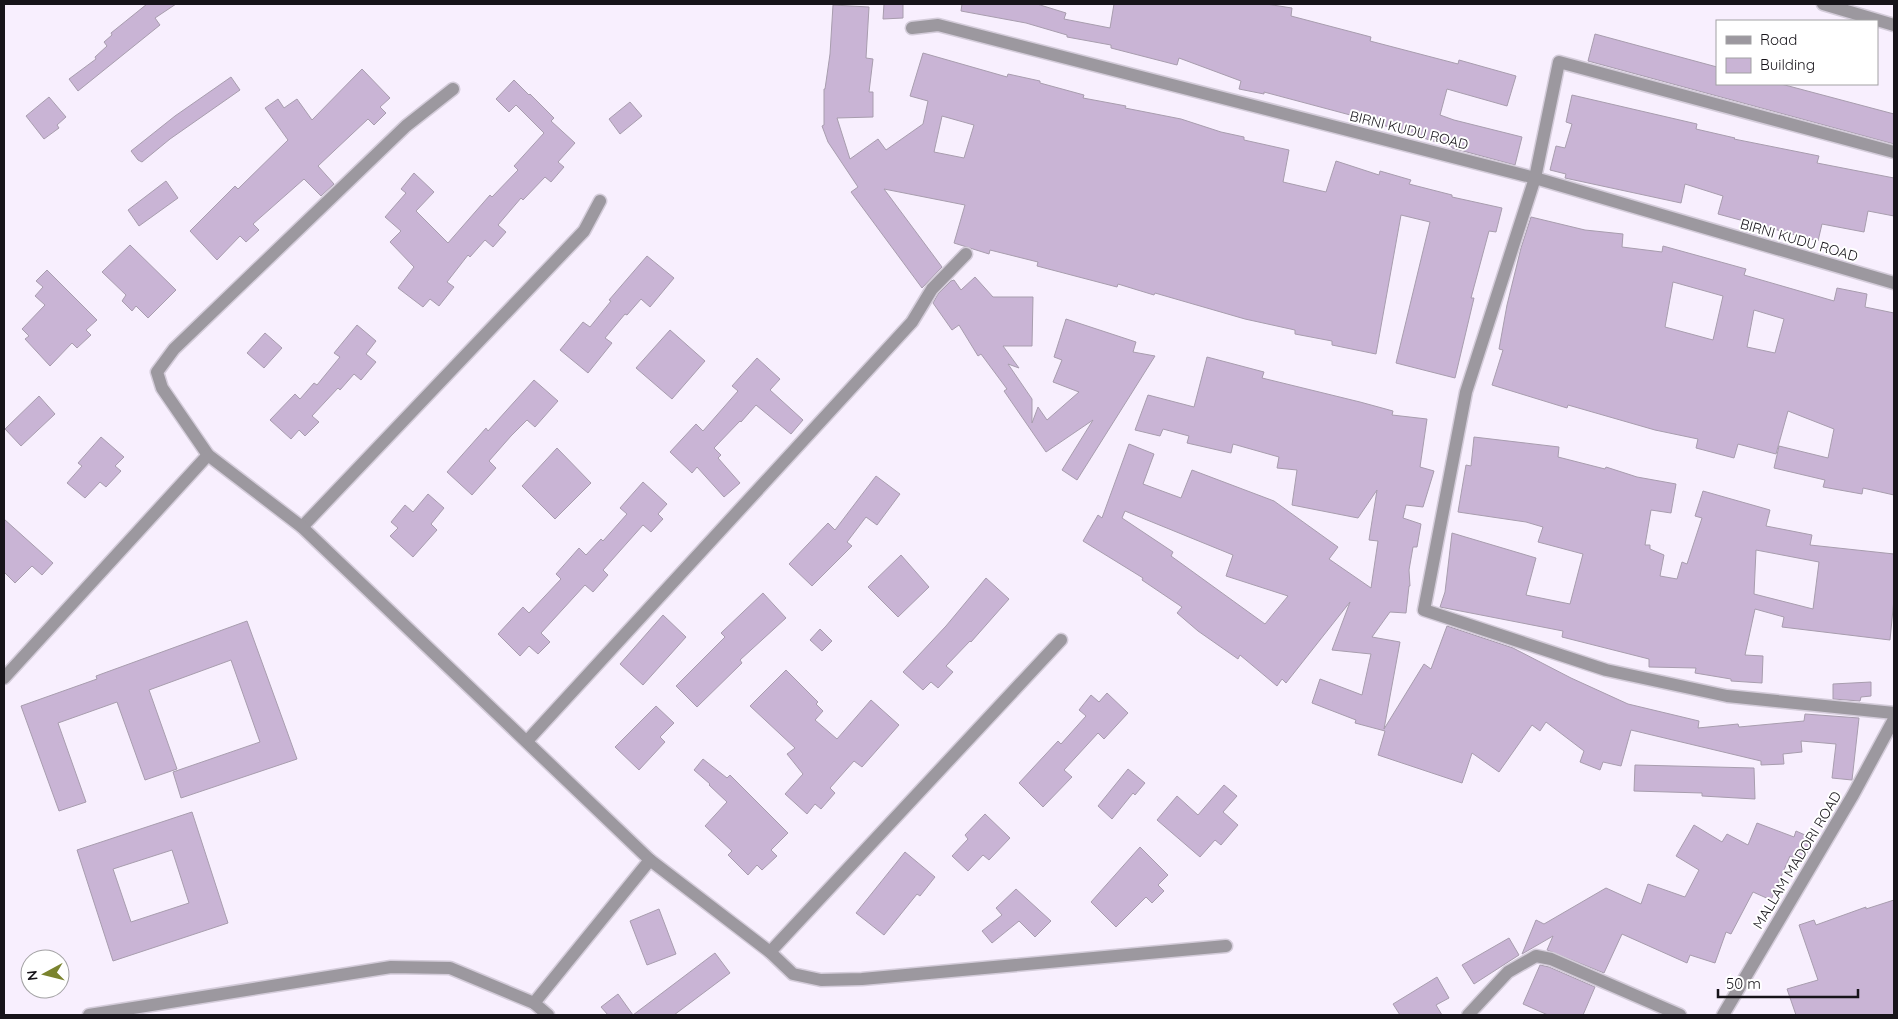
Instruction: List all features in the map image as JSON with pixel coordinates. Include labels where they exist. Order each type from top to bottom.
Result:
[{"type":"street","points":[[1823,4],[1877,20]]},
{"type":"street","points":[[1878,20],[1894,25]]},
{"type":"street","name":"BIRNI KUDU ROAD","points":[[912,28],[938,25],[1535,178],[1894,283]]},
{"type":"street","points":[[1894,152],[1559,62],[1535,178],[1466,392],[1424,610],[1606,670],[1728,696],[1894,713]]},
{"type":"street","points":[[453,88],[406,126],[174,349],[157,372],[162,388],[208,455],[302,527],[650,860],[770,952],[794,974],[821,980],[862,979],[1226,946]]},
{"type":"street","points":[[302,527],[584,231],[600,201]]},
{"type":"street","points":[[527,741],[906,329],[932,289],[966,254]]},
{"type":"street","points":[[4,678],[208,455]]},
{"type":"street","points":[[770,952],[1061,640]]},
{"type":"street","name":"MALLAM MADORI ROAD","points":[[1723,1015],[1853,795],[1894,718]]},
{"type":"street","points":[[534,1003],[650,860]]},
{"type":"street","points":[[1468,1015],[1508,972],[1536,956],[1551,959],[1680,1015]]},
{"type":"street","points":[[89,1015],[391,967],[450,968],[534,1003],[548,1015]]},
{"type":"building","points":[[147,4],[176,4],[155,18],[160,25],[78,91],[69,79],[96,59],[95,57],[107,46],[104,42],[112,35],[111,33]]},
{"type":"building","points":[[884,4],[903,4],[903,18],[883,19]]},
{"type":"building","points":[[962,4],[1037,4],[1066,13],[1064,19],[1110,28],[1114,4],[1266,4],[1292,8],[1291,16],[1371,37],[1370,41],[1458,64],[1459,60],[1516,76],[1507,106],[1447,89],[1440,115],[1522,137],[1515,165],[1452,148],[1354,116],[1264,92],[1264,94],[1239,89],[1241,81],[1179,58],[1177,65],[1111,48],[1111,45],[1067,37],[1067,35],[1026,23],[961,11]]},
{"type":"building","points":[[833,5],[869,7],[866,58],[873,59],[869,92],[873,92],[873,117],[837,118],[850,159],[878,139],[886,150],[923,124],[928,101],[910,96],[923,53],[1007,77],[1008,74],[1040,81],[1040,83],[1084,95],[1083,98],[1181,119],[1221,132],[1244,137],[1244,140],[1289,150],[1283,182],[1326,192],[1336,161],[1379,175],[1380,171],[1411,180],[1409,184],[1452,195],[1452,197],[1502,208],[1496,232],[1489,231],[1471,298],[1474,298],[1455,378],[1396,363],[1430,222],[1401,215],[1376,354],[1332,345],[1332,341],[1295,334],[1295,330],[1245,319],[1155,293],[1154,295],[1118,284],[1117,287],[1037,266],[1038,262],[990,250],[989,254],[954,243],[965,205],[884,189],[942,267],[922,288],[851,192],[858,187],[828,142],[822,126],[824,125],[824,89],[830,54]],"holes":[[[942,116],[974,125],[964,158],[934,152]]]},
{"type":"building","points":[[1595,34],[1716,67],[1716,85],[1785,85],[1894,114],[1894,144],[1588,61]]},
{"type":"building","points":[[362,69],[390,98],[380,107],[386,113],[374,125],[368,119],[318,166],[334,184],[321,196],[304,179],[253,224],[259,230],[246,242],[240,236],[217,260],[190,231],[235,186],[238,189],[288,140],[265,108],[278,99],[284,108],[297,99],[312,120]]},
{"type":"building","points":[[231,77],[240,90],[170,139],[142,162],[138,160],[131,151],[175,116]]},
{"type":"building","points":[[514,80],[554,118],[551,121],[575,143],[558,162],[564,167],[551,182],[545,177],[523,200],[521,198],[498,225],[506,232],[493,247],[485,240],[470,257],[468,255],[447,282],[454,287],[439,306],[430,299],[423,307],[398,288],[414,267],[390,242],[401,231],[385,217],[406,193],[401,189],[414,173],[434,192],[416,211],[448,243],[490,195],[492,197],[518,170],[514,166],[544,133],[516,105],[509,112],[496,99]]},
{"type":"building","points":[[1572,95],[1697,124],[1696,129],[1734,139],[1819,156],[1817,163],[1894,178],[1894,216],[1868,211],[1864,232],[1822,224],[1818,241],[1718,214],[1723,196],[1685,184],[1681,203],[1565,178],[1566,174],[1550,170],[1556,146],[1565,148],[1572,124],[1566,122]]},
{"type":"building","points":[[49,97],[66,117],[57,125],[59,128],[44,139],[26,116]]},
{"type":"building","points":[[630,102],[642,116],[620,134],[609,119]]},
{"type":"building","points":[[166,181],[178,198],[139,226],[128,210]]},
{"type":"building","points":[[1531,217],[1585,230],[1623,234],[1622,247],[1662,252],[1663,246],[1746,269],[1744,275],[1834,301],[1837,288],[1867,294],[1865,307],[1894,313],[1894,495],[1863,488],[1862,494],[1823,487],[1825,480],[1774,468],[1779,446],[1828,458],[1834,429],[1788,411],[1776,454],[1738,444],[1734,458],[1696,448],[1698,439],[1655,430],[1568,405],[1567,408],[1492,385],[1503,350],[1499,349],[1507,305]],"holes":[[[1673,282],[1723,296],[1713,340],[1665,327]],[[1754,310],[1784,319],[1775,353],[1747,347]]]},
{"type":"building","points":[[130,245],[176,290],[148,318],[136,306],[132,311],[122,301],[126,295],[102,272]]},
{"type":"building","points":[[647,256],[674,278],[650,307],[641,299],[627,315],[625,314],[605,338],[612,343],[588,373],[560,350],[583,322],[590,327],[611,301],[609,300]]},
{"type":"building","points":[[47,270],[97,320],[86,330],[91,335],[77,348],[72,343],[50,366],[25,339],[29,336],[22,329],[45,305],[35,296],[43,287],[36,281]]},
{"type":"building","points":[[975,277],[993,297],[1033,297],[1032,346],[1003,346],[1019,368],[1008,364],[1032,399],[1032,423],[1038,407],[1047,420],[1079,392],[1053,382],[1062,360],[1054,357],[1066,319],[1136,342],[1133,352],[1155,356],[1077,480],[1062,470],[1093,420],[1046,452],[1004,391],[1007,389],[981,354],[978,356],[959,325],[952,330],[933,303],[938,294],[951,281],[954,280],[961,290]]},
{"type":"building","points":[[357,325],[376,341],[366,354],[376,362],[361,380],[354,374],[340,390],[338,388],[312,416],[319,422],[305,436],[299,430],[291,439],[270,420],[295,394],[300,399],[314,383],[317,385],[340,357],[334,353]]},
{"type":"building","points":[[670,330],[705,361],[672,399],[636,368]]},
{"type":"building","points":[[265,333],[282,348],[264,368],[247,353]]},
{"type":"building","points":[[1207,357],[1264,372],[1262,378],[1393,411],[1392,415],[1427,419],[1420,467],[1434,471],[1423,507],[1406,505],[1403,518],[1421,524],[1417,547],[1413,547],[1409,570],[1410,586],[1406,613],[1390,612],[1372,637],[1400,642],[1384,729],[1424,664],[1431,669],[1447,626],[1513,648],[1571,678],[1628,704],[1699,721],[1698,728],[1738,724],[1739,727],[1804,721],[1805,714],[1859,718],[1852,780],[1832,778],[1836,744],[1801,741],[1802,752],[1783,754],[1784,764],[1761,765],[1761,761],[1631,730],[1621,766],[1603,762],[1600,770],[1580,762],[1584,751],[1546,722],[1540,731],[1532,725],[1499,772],[1472,753],[1462,783],[1378,755],[1385,731],[1355,723],[1356,720],[1312,703],[1320,679],[1362,695],[1371,654],[1332,650],[1350,602],[1286,683],[1282,679],[1277,686],[1240,655],[1238,659],[1198,631],[1177,613],[1182,607],[1142,580],[1143,578],[1083,541],[1098,515],[1102,518],[1129,444],[1154,454],[1143,484],[1181,498],[1192,470],[1274,501],[1338,547],[1329,559],[1371,588],[1378,541],[1369,540],[1377,490],[1358,518],[1292,505],[1297,470],[1277,468],[1279,457],[1233,444],[1231,453],[1187,443],[1189,436],[1163,429],[1160,436],[1135,430],[1148,395],[1194,407]],"holes":[[[1125,511],[1233,555],[1226,576],[1288,596],[1265,624],[1171,556],[1173,552],[1122,518]]]},
{"type":"building","points":[[757,358],[780,379],[770,390],[803,420],[791,434],[756,405],[714,448],[721,455],[718,458],[740,483],[724,497],[697,467],[692,473],[670,452],[696,424],[703,431],[738,391],[732,386]]},
{"type":"building","points":[[534,380],[558,401],[535,427],[527,420],[511,436],[489,461],[496,468],[472,495],[447,472],[486,428],[488,431]]},
{"type":"building","points":[[39,396],[55,414],[21,446],[5,429]]},
{"type":"building","points":[[101,437],[124,457],[115,466],[121,471],[106,487],[100,482],[85,498],[67,483],[82,466],[78,463]]},
{"type":"building","points":[[1474,437],[1559,447],[1558,457],[1605,469],[1606,467],[1637,477],[1676,484],[1671,513],[1651,510],[1645,545],[1650,545],[1650,549],[1664,555],[1660,576],[1677,579],[1682,562],[1687,564],[1702,518],[1695,516],[1703,491],[1770,510],[1766,526],[1812,535],[1810,545],[1894,554],[1894,599],[1890,640],[1782,627],[1784,617],[1755,609],[1745,655],[1763,656],[1762,683],[1731,681],[1731,679],[1695,673],[1696,668],[1649,667],[1649,659],[1562,637],[1563,631],[1440,607],[1445,592],[1452,533],[1536,558],[1526,595],[1570,604],[1583,554],[1538,542],[1543,527],[1526,522],[1458,512],[1466,465],[1471,466]],"holes":[[[1756,550],[1819,562],[1813,609],[1754,594]]]},
{"type":"building","points":[[557,448],[591,483],[555,519],[522,486]]},
{"type":"building","points":[[876,476],[900,494],[877,525],[866,517],[847,542],[852,546],[812,586],[789,564],[828,523],[835,530]]},
{"type":"building","points":[[643,482],[667,504],[658,514],[663,519],[651,532],[643,525],[603,570],[608,575],[593,592],[585,585],[541,633],[550,642],[538,654],[529,646],[520,656],[498,634],[523,607],[529,613],[561,579],[556,574],[579,548],[586,555],[601,539],[603,541],[627,514],[620,508]]},
{"type":"building","points":[[428,494],[444,508],[431,524],[437,530],[413,557],[390,536],[398,528],[391,522],[405,505],[413,512]]},
{"type":"building","points":[[4,519],[53,563],[42,575],[32,566],[15,583],[4,572]]},
{"type":"building","points":[[901,555],[929,587],[898,617],[868,587]]},
{"type":"building","points":[[986,578],[1009,599],[971,642],[946,666],[953,672],[938,688],[931,682],[923,690],[903,672],[946,626]]},
{"type":"building","points":[[763,593],[786,618],[740,660],[742,663],[697,707],[676,686],[725,637],[721,633]]},
{"type":"building","points":[[663,615],[686,637],[643,685],[620,664]]},
{"type":"building","points":[[247,621],[297,759],[181,798],[173,772],[260,742],[231,660],[149,690],[177,769],[145,780],[117,702],[58,723],[86,802],[59,811],[21,706],[97,679],[96,676]]},
{"type":"building","points":[[820,629],[832,641],[822,651],[810,640]]},
{"type":"building","points":[[786,670],[818,702],[816,704],[823,711],[815,720],[837,739],[871,700],[899,725],[862,767],[854,761],[830,788],[835,793],[821,809],[815,804],[807,814],[785,794],[803,774],[787,754],[795,748],[750,706]]},
{"type":"building","points":[[1871,682],[1871,696],[1861,697],[1860,701],[1833,699],[1833,684]]},
{"type":"building","points":[[1107,693],[1128,713],[1104,739],[1098,733],[1064,770],[1072,777],[1043,807],[1019,783],[1058,741],[1061,744],[1086,716],[1079,710],[1091,695],[1099,702]]},
{"type":"building","points":[[656,706],[674,723],[660,737],[665,742],[639,770],[615,747]]},
{"type":"building","points":[[703,759],[727,778],[730,775],[788,833],[771,850],[777,856],[762,870],[757,865],[748,875],[728,855],[732,851],[705,826],[727,802],[694,770]]},
{"type":"building","points":[[1635,765],[1754,768],[1755,799],[1702,796],[1702,793],[1634,791]]},
{"type":"building","points":[[1128,769],[1145,783],[1135,795],[1133,793],[1112,819],[1098,806]]},
{"type":"building","points":[[1224,785],[1237,796],[1223,812],[1238,825],[1221,845],[1215,840],[1200,857],[1157,820],[1177,796],[1198,815]]},
{"type":"building","points":[[192,812],[228,923],[113,961],[77,850]],"holes":[[[172,850],[189,903],[131,922],[113,869]]]},
{"type":"building","points":[[985,814],[1010,838],[989,860],[983,855],[968,871],[952,856],[968,839],[965,835]]},
{"type":"building","points":[[1757,823],[1794,837],[1796,831],[1814,839],[1802,863],[1790,856],[1771,900],[1753,892],[1731,934],[1726,932],[1715,963],[1690,955],[1687,963],[1622,934],[1604,973],[1547,950],[1553,936],[1522,954],[1536,920],[1544,924],[1606,888],[1641,904],[1648,884],[1685,897],[1699,870],[1676,856],[1694,825],[1722,842],[1727,834],[1748,845]]},
{"type":"building","points":[[1140,847],[1168,875],[1158,885],[1164,891],[1152,903],[1146,897],[1116,927],[1091,902]]},
{"type":"building","points":[[905,852],[935,877],[920,896],[917,894],[884,935],[856,913]]},
{"type":"building","points":[[1016,889],[1051,921],[1035,937],[1019,921],[992,943],[982,931],[1002,915],[996,908]]},
{"type":"building","points":[[1894,900],[1894,1015],[1796,1015],[1787,989],[1818,980],[1799,925],[1814,920],[1816,925],[1866,907],[1866,909]]},
{"type":"building","points":[[659,909],[676,954],[647,965],[630,921]]},
{"type":"building","points":[[1509,938],[1519,955],[1474,984],[1462,965]]},
{"type":"building","points":[[715,953],[730,973],[674,1015],[633,1015]]},
{"type":"building","points":[[1540,965],[1595,987],[1583,1015],[1548,1015],[1523,1004]]},
{"type":"building","points":[[1437,977],[1449,998],[1436,1005],[1442,1015],[1400,1015],[1393,1004]]},
{"type":"building","points":[[618,994],[633,1015],[608,1015],[601,1007]]}]
